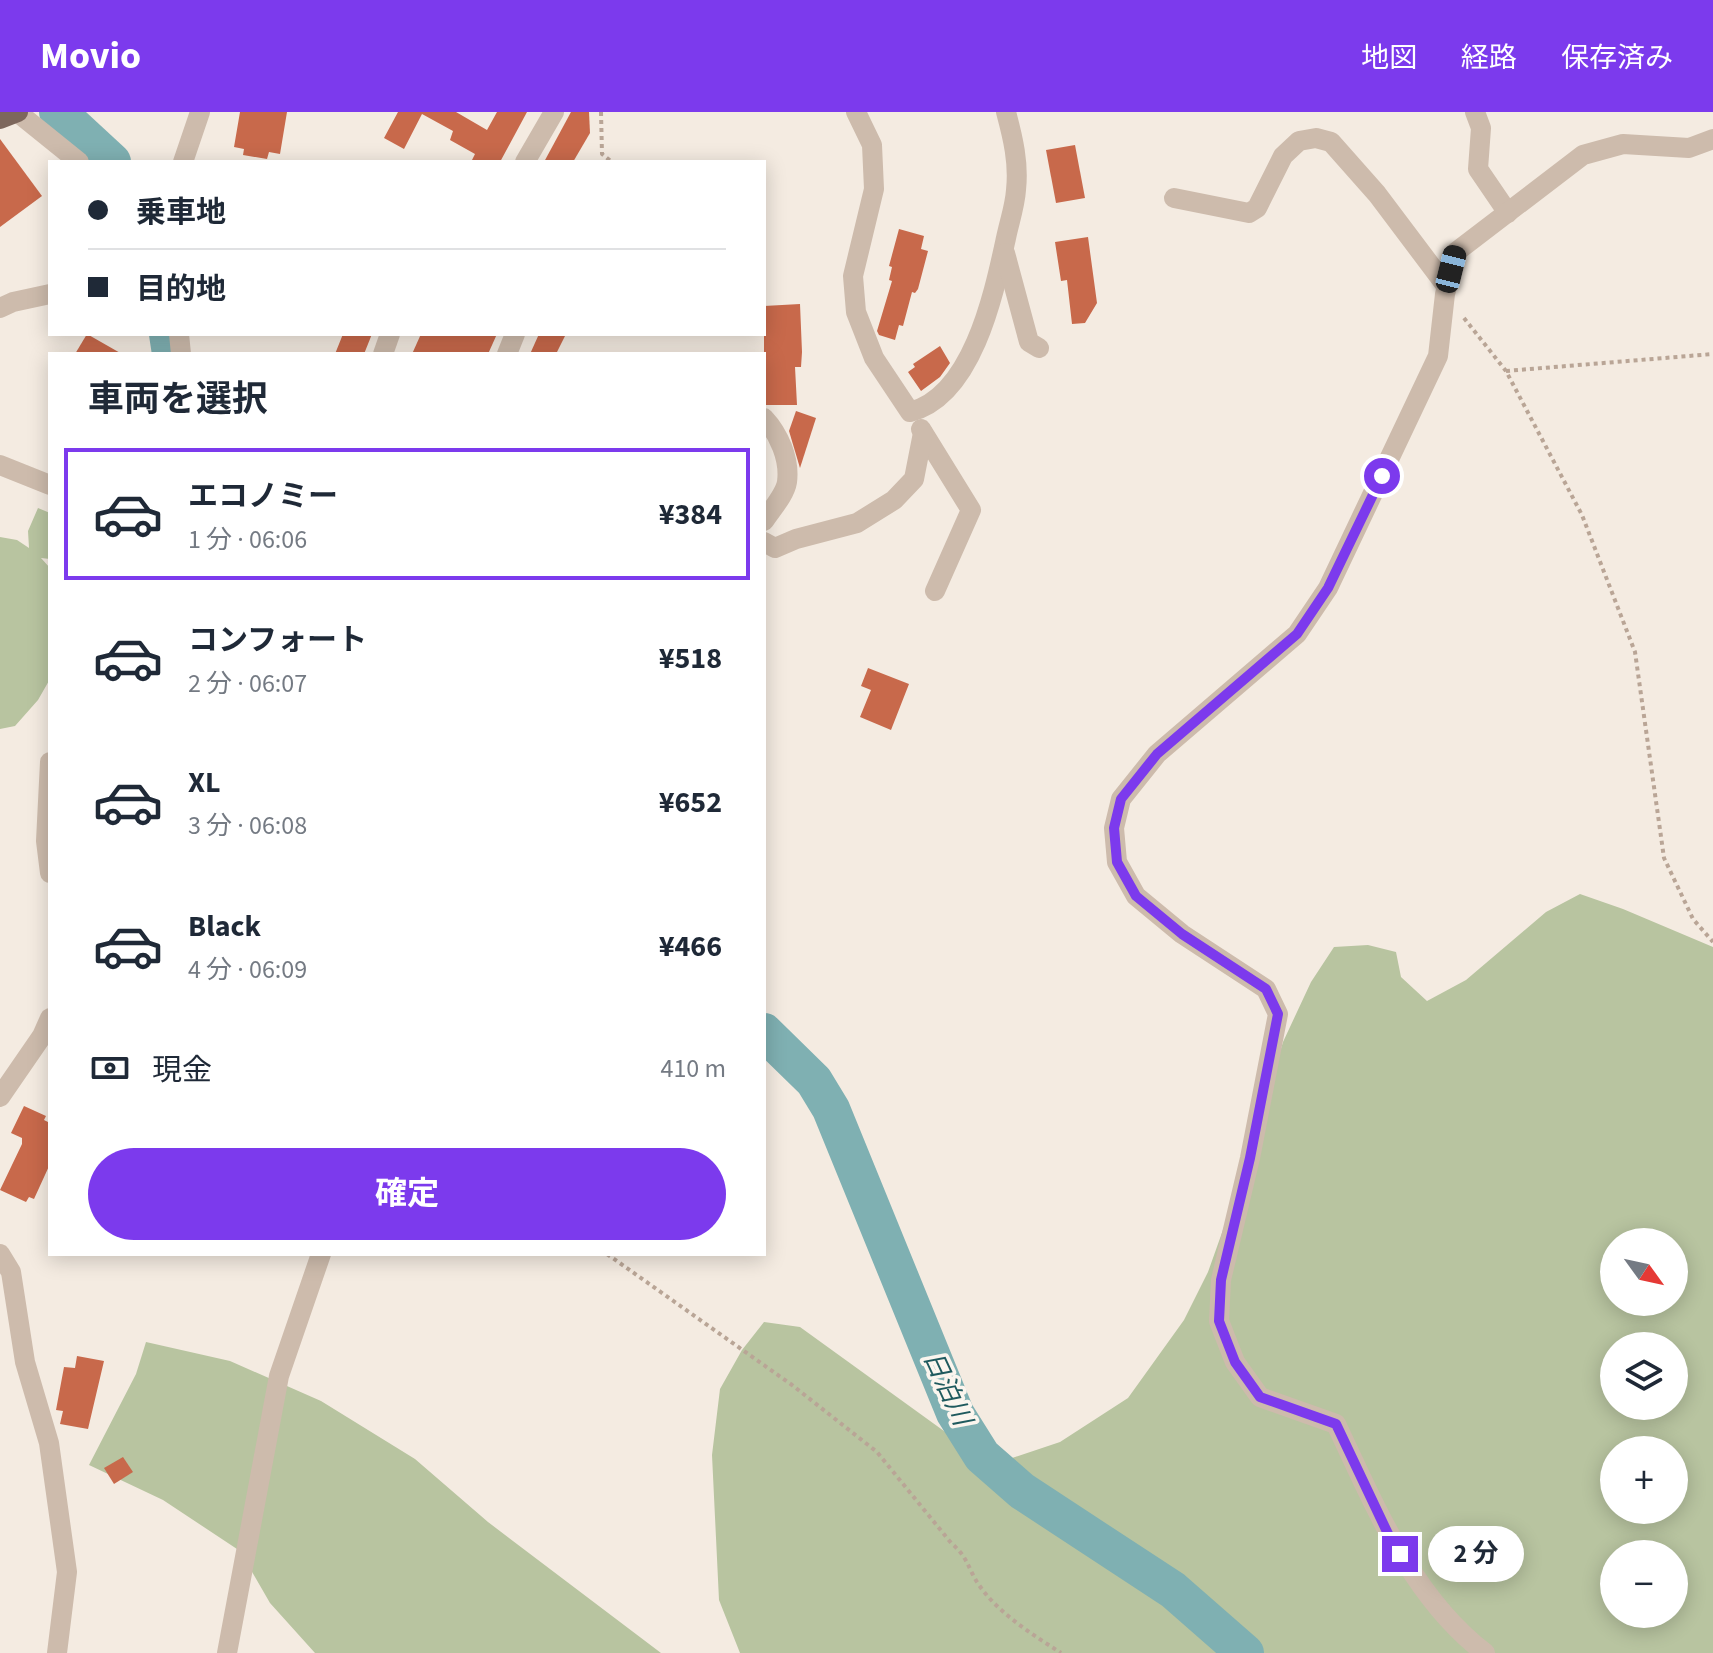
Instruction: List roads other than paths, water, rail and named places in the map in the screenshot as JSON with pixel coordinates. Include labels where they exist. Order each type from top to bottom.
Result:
[{"type":"main road","points":[[0,119],[18,112]]},
{"type":"street","points":[[18,112],[77,160]]},
{"type":"street","points":[[184,160],[200,112]]},
{"type":"street","points":[[526,160],[554,112]]},
{"type":"street","points":[[856,112],[872,145],[874,189],[853,276],[856,312],[874,358],[971,510],[935,591]]},
{"type":"street","points":[[910,412],[926,408],[950,388],[990,308],[1016,190],[1017,151],[1006,112]]},
{"type":"street","points":[[1475,112],[1481,128],[1478,169],[1508,213]]},
{"type":"street","points":[[1174,198],[1249,213],[1257,208],[1283,156],[1299,141],[1316,138],[1331,142],[1377,194],[1446,291]]},
{"type":"street","points":[[1485,1653],[1461,1634],[1390,1538],[1336,1424],[1260,1397],[1235,1362],[1219,1321],[1221,1280],[1250,1158],[1278,1014],[1266,989],[1182,934],[1136,896],[1117,862],[1114,828],[1121,799],[1157,754],[1297,634],[1328,588],[1438,356],[1446,291],[1456,252],[1583,155],[1623,144],[1689,148],[1713,139]]},
{"type":"street","points":[[1004,249],[1029,342],[1039,348]]},
{"type":"street","points":[[0,308],[48,295]]},
{"type":"street","points":[[766,420],[776,431],[786,462],[787,485],[766,518]]},
{"type":"street","points":[[766,543],[775,548],[796,539],[857,523],[894,500],[914,479],[923,433]]},
{"type":"street","points":[[0,465],[48,484]]},
{"type":"street","points":[[48,802],[48,857]]},
{"type":"street","points":[[0,1097],[48,1022]]},
{"type":"street","points":[[0,1254],[11,1272],[25,1362],[49,1443],[67,1572],[57,1653]]},
{"type":"street","points":[[227,1653],[279,1376],[320,1256]]},
{"type":"waterway","name":"日泊川","points":[[58,112],[110,160]]},
{"type":"waterway","name":"日泊川","points":[[168,336],[171,352]]},
{"type":"waterway","name":"日泊川","points":[[766,1034],[814,1081],[831,1109],[955,1413],[982,1456],[1022,1491],[1173,1590],[1245,1653]]}]
